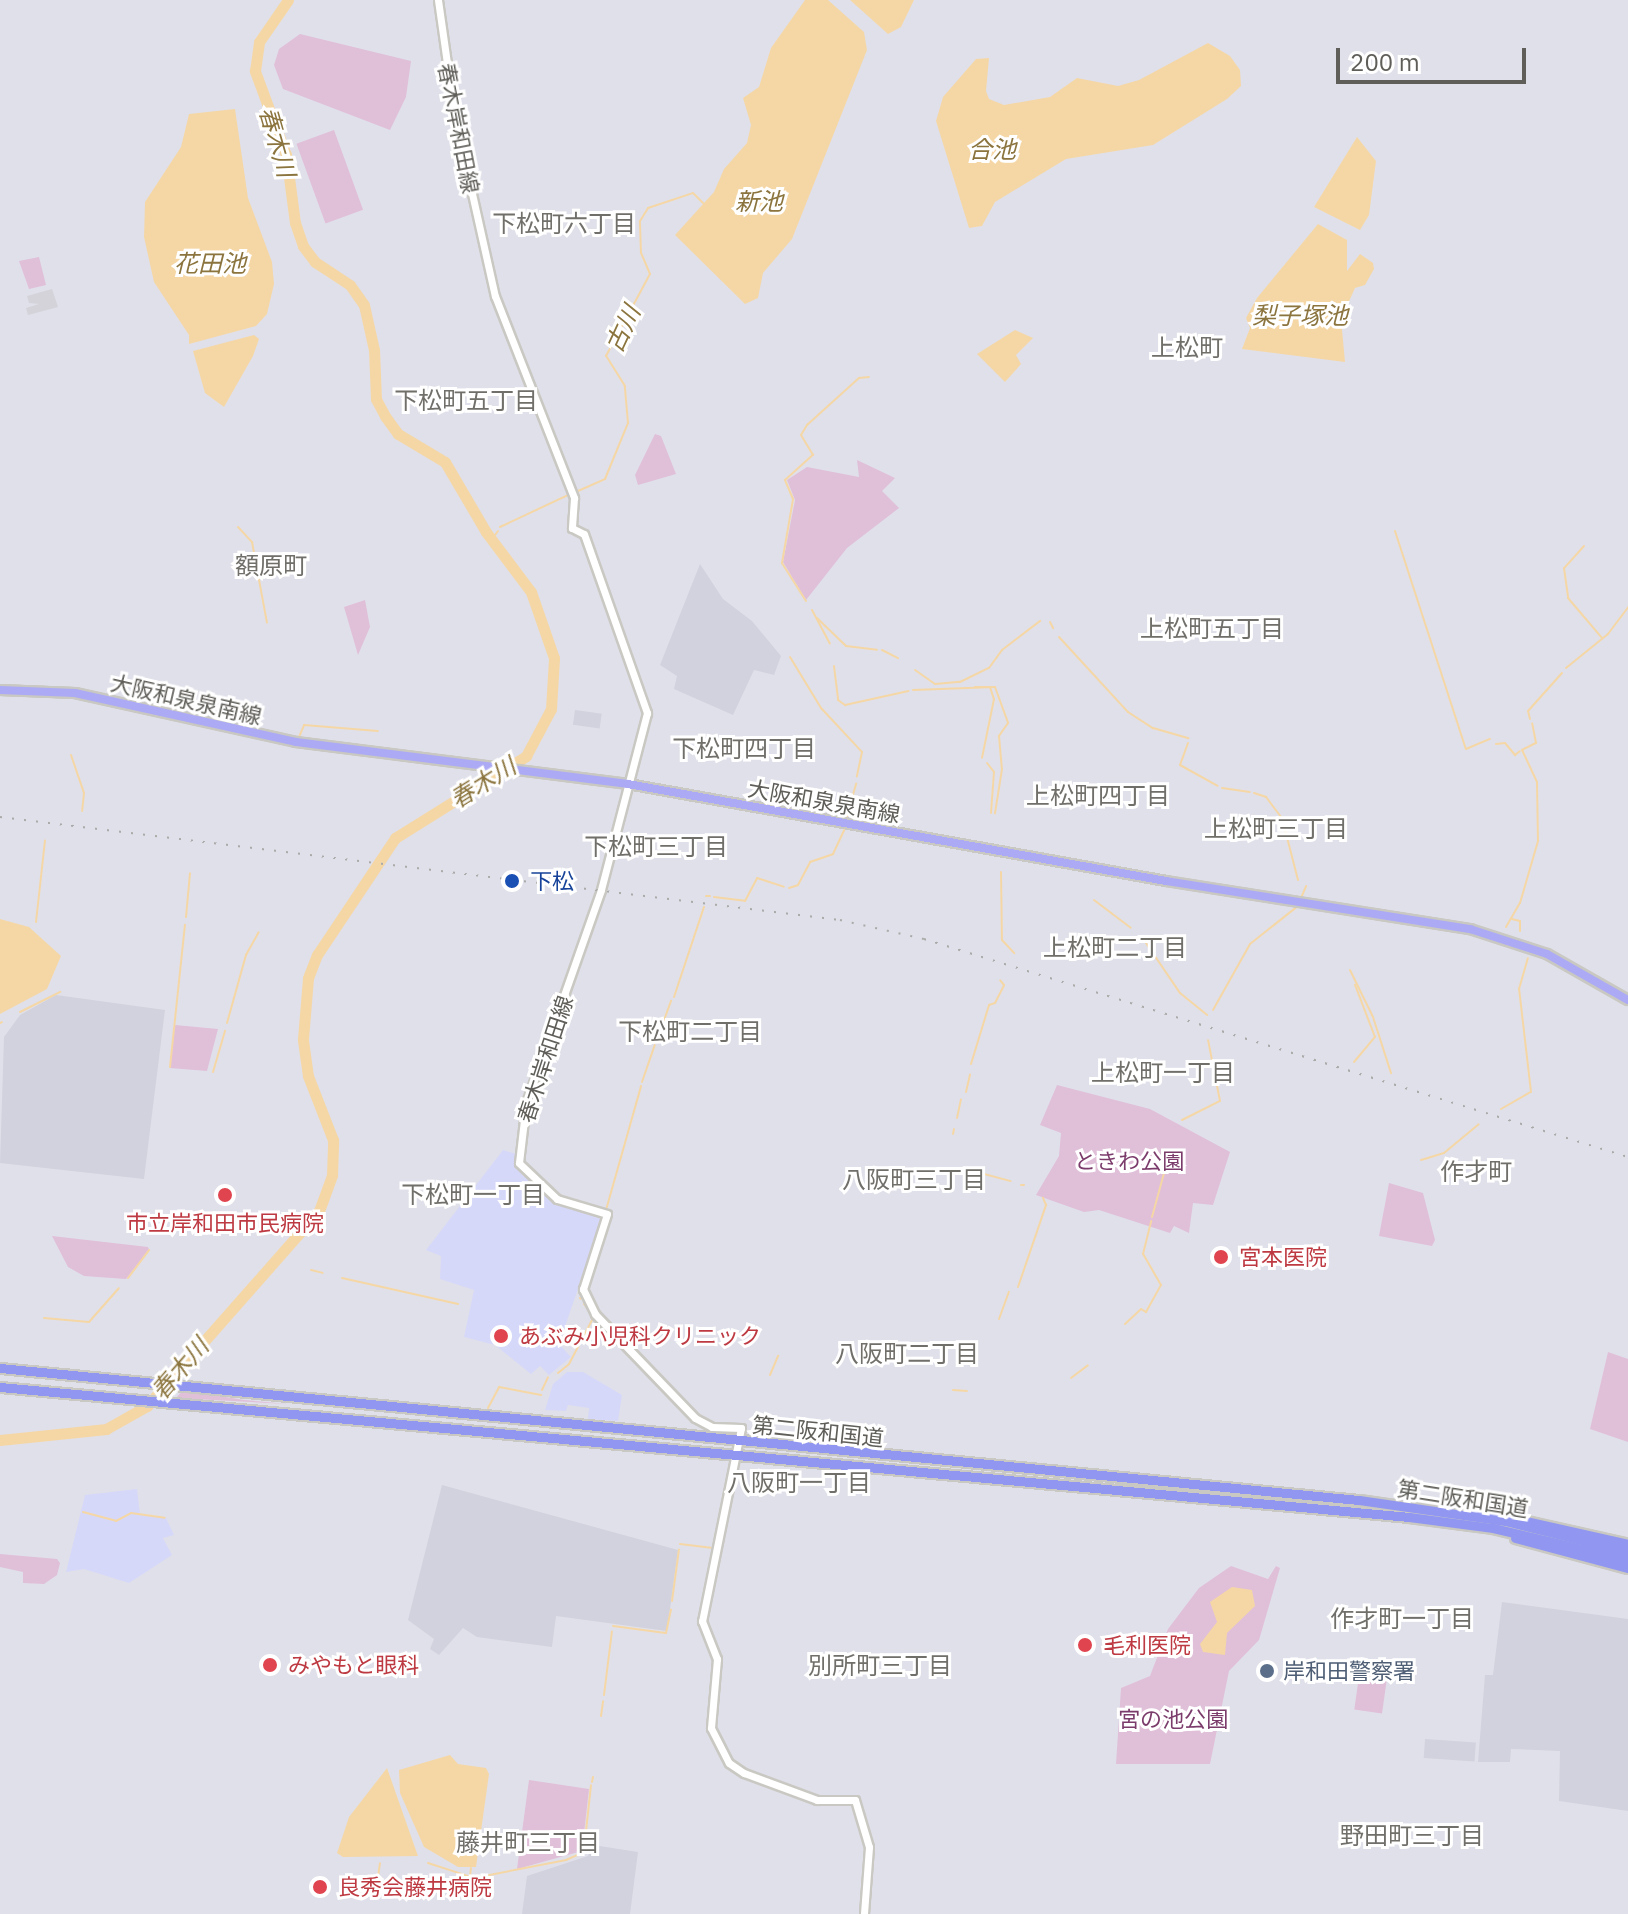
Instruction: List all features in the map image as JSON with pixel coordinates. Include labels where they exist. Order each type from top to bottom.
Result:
[{"type":"highway","name":"第二阪和国道","points":[[0,1368],[1406,1506],[1628,1552]]},
{"type":"highway","name":"第二阪和国道","points":[[0,1387],[1494,1523],[1628,1560]]},
{"type":"highway","points":[[1406,1506],[1422,1504],[1522,1517],[1628,1544]]},
{"type":"highway","points":[[1409,1517],[1628,1568]]},
{"type":"main road","name":"春木岸和田線","points":[[438,0],[454,113],[495,296],[574,498],[572,528],[584,534],[605,604],[646,706],[601,890],[524,1116],[519,1163],[524,1173],[557,1199],[607,1214],[583,1289],[586,1303],[695,1418],[712,1427],[741,1428],[702,1621],[717,1659],[711,1728],[729,1763],[744,1773],[817,1800],[855,1800],[869,1847],[864,1914]]},
{"type":"main road","name":"大阪和泉泉南線","points":[[0,690],[75,693],[296,742],[628,784],[1166,881],[1470,929],[1547,954],[1628,1000]]},
{"type":"shaded area","points":[[52,289],[58,307],[28,315],[26,308],[39,304],[29,303],[27,296]]},
{"type":"shaded area","points":[[700,564],[723,599],[752,621],[781,656],[774,675],[754,670],[733,715],[674,689],[677,676],[660,665]]},
{"type":"shaded area","points":[[575,710],[602,714],[600,729],[573,725]]},
{"type":"shaded area","points":[[56,995],[165,1010],[144,1179],[0,1163],[4,1037],[20,1015]]},
{"type":"shaded area","points":[[503,1150],[516,1154],[522,1175],[554,1200],[602,1219],[559,1344],[571,1357],[549,1375],[540,1366],[531,1374],[495,1345],[464,1337],[474,1290],[440,1279],[441,1256],[426,1250]]},
{"type":"shaded area","points":[[567,1372],[583,1372],[622,1395],[618,1421],[588,1419],[589,1408],[568,1405],[566,1411],[545,1410],[553,1384]]},
{"type":"shaded area","points":[[442,1485],[678,1550],[667,1631],[556,1616],[552,1647],[477,1637],[463,1628],[439,1655],[430,1649],[434,1639],[408,1620]]},
{"type":"shaded area","points":[[137,1489],[140,1515],[166,1518],[174,1535],[163,1538],[172,1555],[129,1583],[84,1569],[66,1572],[85,1495]]},
{"type":"shaded area","points":[[1502,1602],[1628,1619],[1628,1811],[1559,1801],[1560,1751],[1511,1749],[1510,1762],[1478,1762],[1485,1675],[1493,1675]]},
{"type":"shaded area","points":[[1425,1739],[1476,1743],[1475,1762],[1424,1758]]},
{"type":"shaded area","points":[[593,1845],[638,1852],[630,1914],[522,1914],[527,1876],[588,1856]]},
{"type":"green space","points":[[300,34],[411,61],[406,97],[390,130],[283,89],[274,65],[279,49]]},
{"type":"green space","points":[[334,130],[363,210],[325,224],[296,144]]},
{"type":"green space","points":[[39,257],[46,285],[29,289],[19,261]]},
{"type":"green space","points":[[655,434],[661,436],[676,474],[638,485],[635,475]]},
{"type":"green space","points":[[857,460],[895,478],[882,491],[899,508],[847,548],[806,600],[783,562],[795,500],[787,480],[807,467],[859,477]]},
{"type":"green space","points":[[365,600],[370,627],[358,655],[344,607]]},
{"type":"green space","points":[[175,1025],[218,1029],[207,1071],[170,1068]]},
{"type":"green space","name":"ときわ公園","points":[[1057,1085],[1150,1109],[1230,1152],[1213,1205],[1193,1203],[1189,1233],[1174,1226],[1170,1233],[1099,1210],[1084,1212],[1036,1195],[1059,1156],[1061,1133],[1040,1125]]},
{"type":"green space","points":[[1389,1183],[1423,1193],[1435,1240],[1432,1246],[1379,1236]]},
{"type":"green space","points":[[52,1236],[148,1247],[149,1250],[126,1279],[84,1276],[68,1267]]},
{"type":"green space","points":[[1608,1352],[1628,1359],[1628,1442],[1590,1429]]},
{"type":"green space","points":[[183,1390],[244,1400],[288,1404],[176,1398]]},
{"type":"green space","points":[[0,1554],[57,1559],[60,1563],[57,1575],[44,1584],[23,1583],[23,1572],[0,1567]]},
{"type":"green space","name":"宮の池公園","points":[[1231,1566],[1268,1579],[1276,1566],[1280,1568],[1259,1640],[1229,1671],[1210,1764],[1116,1764],[1121,1688],[1150,1676],[1168,1629],[1199,1588]]},
{"type":"green space","points":[[1360,1669],[1388,1673],[1382,1713],[1354,1710]]},
{"type":"green space","points":[[529,1780],[589,1789],[582,1851],[517,1869]]},
{"type":"water","name":"新池","points":[[805,0],[828,0],[864,32],[867,50],[792,239],[763,273],[758,298],[745,304],[675,235],[714,192],[724,169],[747,143],[751,125],[743,98],[759,87],[771,48]]},
{"type":"water","points":[[850,0],[914,0],[901,27],[888,34]]},
{"type":"water","name":"合池","points":[[1208,43],[1230,56],[1240,70],[1241,86],[1227,99],[1153,145],[1066,159],[995,202],[982,226],[969,228],[936,121],[943,97],[976,59],[989,58],[986,91],[989,99],[1004,105],[1050,97],[1077,78],[1118,86],[1139,80]]},
{"type":"water","name":"花田池","points":[[235,109],[248,198],[272,262],[274,284],[267,314],[256,326],[189,344],[189,335],[154,282],[144,237],[145,202],[181,147],[189,114]]},
{"type":"water","points":[[1357,137],[1376,161],[1369,215],[1360,230],[1314,207]]},
{"type":"water","name":"梨子塚池","points":[[1318,224],[1347,240],[1347,271],[1360,254],[1373,263],[1374,269],[1365,285],[1355,288],[1341,319],[1345,362],[1242,349],[1250,328],[1246,318],[1257,298]]},
{"type":"water","points":[[1015,330],[1033,338],[1016,355],[1021,364],[1005,382],[977,354]]},
{"type":"water","name":"花田池","points":[[254,335],[259,339],[253,356],[224,407],[205,393],[193,351]]},
{"type":"water","points":[[0,919],[29,927],[61,956],[47,989],[0,1014]]},
{"type":"water","points":[[1232,1587],[1252,1590],[1255,1606],[1227,1633],[1225,1655],[1203,1652],[1200,1644],[1217,1622],[1210,1602]]},
{"type":"water","points":[[450,1755],[458,1764],[486,1768],[489,1774],[476,1867],[458,1867],[424,1847],[400,1793],[399,1770]]},
{"type":"water","points":[[387,1768],[418,1856],[343,1857],[337,1853],[349,1817]]},
{"type":"waterway","name":"春木川","points":[[0,1440],[106,1429],[147,1406],[319,1211],[332,1175],[333,1140],[308,1076],[303,1039],[308,978],[317,955],[395,838],[526,756],[551,709],[554,658],[531,592],[486,532],[445,462],[398,434],[385,416],[376,399],[374,350],[364,305],[350,285],[315,262],[303,246],[295,223],[286,155],[255,71],[259,42],[288,0]]},
{"type":"waterway","name":"古川","points":[[578,491],[605,479],[628,423],[625,386],[606,356],[650,274],[641,253],[640,221],[648,208],[693,193],[704,204]]},
{"type":"waterway","points":[[806,601],[782,563],[793,499],[785,480],[813,455],[801,435],[807,425],[859,378],[869,377]]},
{"type":"waterway","name":"古川","points":[[500,527],[568,495]]},
{"type":"waterway","points":[[238,527],[252,542],[267,623]]},
{"type":"waterway","name":"古川","points":[[492,539],[498,531]]},
{"type":"waterway","points":[[1395,531],[1466,749],[1490,739]]},
{"type":"waterway","points":[[1584,546],[1564,568],[1568,598],[1602,638]]},
{"type":"waterway","points":[[1566,668],[1608,634],[1628,607]]},
{"type":"waterway","points":[[812,610],[830,644]]},
{"type":"waterway","points":[[817,618],[846,646],[877,650]]},
{"type":"waterway","points":[[915,670],[935,684],[960,682],[989,668],[1002,650],[1040,621]]},
{"type":"waterway","points":[[1050,622],[1053,628]]},
{"type":"waterway","points":[[1059,637],[1128,712],[1153,728],[1189,738]]},
{"type":"waterway","points":[[882,650],[898,658]]},
{"type":"waterway","points":[[790,657],[821,708],[862,752],[857,776]]},
{"type":"waterway","points":[[834,666],[838,700],[845,705],[908,691]]},
{"type":"waterway","points":[[1530,719],[1528,711],[1562,673]]},
{"type":"waterway","points":[[975,687],[990,687],[994,699],[982,758]]},
{"type":"waterway","points":[[913,690],[995,687],[1008,723],[999,736],[1002,769],[995,813]]},
{"type":"waterway","points":[[1506,927],[1520,903],[1538,841],[1537,782],[1522,750],[1536,743],[1532,723]]},
{"type":"waterway","points":[[299,737],[304,725],[378,731]]},
{"type":"waterway","points":[[1188,743],[1180,765],[1218,786]]},
{"type":"waterway","points":[[1496,744],[1505,743],[1515,755],[1520,751]]},
{"type":"waterway","points":[[71,755],[84,793],[82,811]]},
{"type":"waterway","points":[[987,763],[994,772],[991,813]]},
{"type":"waterway","points":[[846,819],[856,783]]},
{"type":"waterway","points":[[1222,788],[1250,792]]},
{"type":"waterway","points":[[1254,793],[1266,797],[1282,818],[1298,880]]},
{"type":"waterway","points":[[789,888],[798,885],[810,862],[833,854],[845,828]]},
{"type":"waterway","points":[[36,922],[45,840]]},
{"type":"waterway","points":[[1001,872],[1002,940],[1014,953]]},
{"type":"waterway","points":[[186,917],[190,873]]},
{"type":"waterway","points":[[714,897],[745,901],[757,878],[784,887]]},
{"type":"waterway","points":[[1301,898],[1306,886]]},
{"type":"waterway","points":[[1094,900],[1131,928]]},
{"type":"waterway","points":[[1213,1010],[1250,944],[1298,906]]},
{"type":"waterway","points":[[674,997],[704,907]]},
{"type":"waterway","points":[[1512,919],[1520,921],[1520,931]]},
{"type":"waterway","points":[[170,1067],[185,925]]},
{"type":"waterway","points":[[227,1023],[246,955],[259,932]]},
{"type":"waterway","points":[[1146,943],[1180,993],[1207,1015]]},
{"type":"waterway","points":[[1501,1109],[1531,1092],[1519,989],[1528,958]]},
{"type":"waterway","points":[[1350,970],[1373,1017],[1391,1073]]},
{"type":"waterway","points":[[971,1064],[989,1005],[995,1003],[1004,985],[1000,980]]},
{"type":"waterway","points":[[1354,1062],[1375,1037],[1355,985]]},
{"type":"waterway","points":[[20,1012],[60,992]]},
{"type":"waterway","points":[[656,1042],[671,1001]]},
{"type":"waterway","points":[[213,1072],[225,1031]]},
{"type":"waterway","points":[[1182,1120],[1220,1101],[1208,1040]]},
{"type":"waterway","points":[[642,1082],[655,1045]]},
{"type":"waterway","points":[[966,1092],[970,1074]]},
{"type":"waterway","points":[[606,1210],[641,1086]]},
{"type":"waterway","points":[[957,1118],[961,1099]]},
{"type":"waterway","points":[[1421,1160],[1444,1153],[1479,1124]]},
{"type":"waterway","points":[[953,1134],[954,1129]]},
{"type":"waterway","points":[[1152,1217],[1169,1155]]},
{"type":"waterway","points":[[973,1171],[1011,1181]]},
{"type":"waterway","points":[[1018,1287],[1046,1205],[1043,1198]]},
{"type":"waterway","points":[[1125,1324],[1141,1309],[1146,1312],[1161,1285],[1143,1254],[1151,1221]]},
{"type":"waterway","points":[[128,1278],[149,1250]]},
{"type":"waterway","points":[[311,1270],[323,1273]]},
{"type":"waterway","points":[[342,1278],[458,1304]]},
{"type":"waterway","points":[[44,1318],[89,1322],[119,1288]]},
{"type":"waterway","points":[[999,1319],[1009,1292]]},
{"type":"waterway","points":[[584,1304],[591,1313]]},
{"type":"waterway","points":[[558,1373],[569,1364],[593,1318]]},
{"type":"waterway","points":[[770,1375],[778,1356]]},
{"type":"waterway","points":[[1071,1378],[1088,1365]]},
{"type":"waterway","points":[[542,1390],[548,1377]]},
{"type":"waterway","points":[[488,1408],[499,1387],[541,1395]]},
{"type":"waterway","points":[[953,1390],[967,1391]]},
{"type":"waterway","points":[[83,1512],[116,1521],[131,1513],[165,1518]]},
{"type":"waterway","points":[[680,1544],[711,1548]]},
{"type":"waterway","points":[[672,1601],[679,1549]]},
{"type":"waterway","points":[[613,1626],[666,1633],[671,1610]]},
{"type":"waterway","points":[[604,1695],[612,1631]]},
{"type":"waterway","points":[[601,1716],[603,1701]]},
{"type":"waterway","points":[[592,1782],[593,1777]]},
{"type":"waterway","points":[[586,1831],[591,1785]]},
{"type":"waterway","points":[[428,1863],[474,1878],[566,1860],[582,1853],[585,1844]]},
{"type":"waterway","points":[[378,1877],[380,1863]]},
{"type":"waterway","points":[[470,1876],[471,1868]]},
{"type":"railway","points":[[0,817],[840,920],[924,939],[1628,1157]]},
{"type":"place","name":"下松","points":[[512,881]]},
{"type":"place","name":"市立岸和田市民病院","points":[[225,1195]]},
{"type":"place","name":"宮本医院","points":[[1221,1257]]},
{"type":"place","name":"あぶみ小児科クリニック","points":[[501,1336]]},
{"type":"place","name":"毛利医院","points":[[1085,1645]]},
{"type":"place","name":"みやもと眼科","points":[[270,1665]]},
{"type":"place","name":"岸和田警察署","points":[[1267,1671]]},
{"type":"place","name":"良秀会藤井病院","points":[[320,1887]]},
{"type":"district","name":"下松町六丁目","points":[[564,224]]},
{"type":"district","name":"上松町","points":[[1187,348]]},
{"type":"district","name":"下松町五丁目","points":[[466,401]]},
{"type":"district","name":"額原町","points":[[271,566]]},
{"type":"district","name":"上松町五丁目","points":[[1212,629]]},
{"type":"district","name":"下松町四丁目","points":[[744,749]]},
{"type":"district","name":"上松町四丁目","points":[[1098,796]]},
{"type":"district","name":"上松町三丁目","points":[[1276,829]]},
{"type":"district","name":"下松町三丁目","points":[[656,847]]},
{"type":"district","name":"上松町二丁目","points":[[1115,948]]},
{"type":"district","name":"下松町二丁目","points":[[690,1032]]},
{"type":"district","name":"上松町一丁目","points":[[1163,1073]]},
{"type":"district","name":"作才町","points":[[1476,1172]]},
{"type":"district","name":"八阪町三丁目","points":[[914,1180]]},
{"type":"district","name":"下松町一丁目","points":[[473,1195]]},
{"type":"district","name":"八阪町二丁目","points":[[907,1354]]},
{"type":"district","name":"八阪町一丁目","points":[[799,1483]]},
{"type":"district","name":"作才町一丁目","points":[[1402,1619]]},
{"type":"district","name":"別所町三丁目","points":[[880,1666]]},
{"type":"district","name":"野田町三丁目","points":[[1412,1836]]},
{"type":"district","name":"藤井町三丁目","points":[[528,1843]]}]
